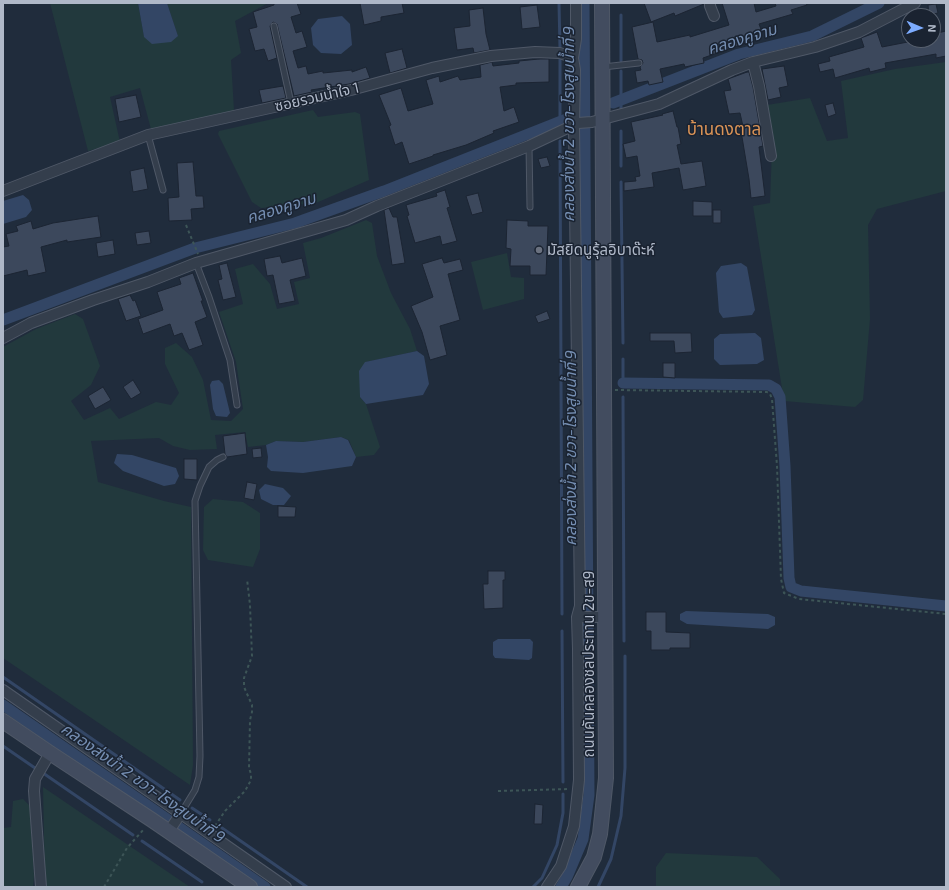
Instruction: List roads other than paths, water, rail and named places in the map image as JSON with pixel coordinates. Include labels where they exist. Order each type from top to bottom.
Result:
[{"type":"street","points":[[547,887],[561,866],[574,826],[578,788],[578,649],[580,606],[576,124],[575,70],[573,58],[576,39],[576,3]]},
{"type":"street","name":"ถนนคันคลองชลประทาน 2ข-ส9","points":[[578,887],[594,857],[600,834],[606,778],[602,617],[604,390],[597,121],[602,68],[602,3]]},
{"type":"street","points":[[710,3],[714,16]]},
{"type":"street","points":[[3,338],[31,323],[93,300],[148,282],[197,258],[346,220],[377,206],[529,146],[576,124],[597,121],[659,104],[732,70],[753,62],[815,47],[859,32],[915,3]]},
{"type":"street","name":"ซอยรวมน้ำใจ 1","points":[[3,191],[148,134],[351,90],[432,68],[484,57],[535,52],[560,53],[573,58]]},
{"type":"street","points":[[753,62],[759,86],[771,156]]},
{"type":"street","points":[[579,617],[602,617]]},
{"type":"street","points":[[3,690],[286,887]]},
{"type":"street","points":[[3,720],[50,753],[152,820],[171,829],[244,885]]},
{"type":"street","points":[[41,887],[34,791],[36,779],[50,753]]},
{"type":"street","points":[[171,829],[180,813]]},
{"type":"lane","points":[[274,26],[291,103]]},
{"type":"lane","points":[[602,68],[639,63]]},
{"type":"lane","points":[[148,134],[163,190]]},
{"type":"lane","points":[[529,146],[530,207]]},
{"type":"lane","points":[[197,258],[230,360],[237,405]]},
{"type":"lane","points":[[180,813],[195,790],[199,777],[195,501],[209,467],[223,457]]},
{"type":"water","points":[[138,3],[167,3],[178,36],[171,42],[152,44],[144,37]]},
{"type":"water","points":[[342,16],[350,24],[352,45],[341,54],[321,53],[313,45],[311,28],[318,19]]},
{"type":"water","points":[[23,195],[29,200],[32,210],[26,217],[3,224],[3,201]]},
{"type":"water","points":[[741,263],[747,267],[755,310],[752,315],[723,318],[719,312],[716,273],[721,266]]},
{"type":"water","points":[[755,333],[761,338],[764,360],[757,364],[720,365],[714,359],[714,339],[720,334]]},
{"type":"water","points":[[417,351],[424,356],[429,384],[423,395],[366,404],[360,397],[359,371],[365,362]]},
{"type":"water","points":[[219,380],[223,384],[230,413],[227,417],[216,416],[213,409],[210,385],[212,381]]},
{"type":"water","points":[[341,437],[348,440],[356,457],[352,466],[303,473],[271,471],[267,467],[268,457],[266,445],[276,441],[303,442]]},
{"type":"water","points":[[117,454],[132,455],[176,468],[179,476],[175,484],[164,486],[123,471],[114,463]]},
{"type":"water","points":[[265,484],[283,488],[291,496],[284,505],[273,505],[261,499],[259,490]]},
{"type":"water","points":[[686,611],[768,614],[775,617],[775,625],[768,629],[687,624],[680,620],[680,614]]},
{"type":"water","points":[[498,639],[530,639],[533,642],[532,658],[529,660],[495,658],[493,655],[493,642]]},
{"type":"waterway","points":[[559,3],[560,49]]},
{"type":"waterway","name":"คลองส่งน้ำ 2 ขวา-โรงสูบน้ำที่ 9","points":[[561,887],[567,877],[583,839],[589,795],[584,3]]},
{"type":"waterway","name":"คลองคูจาม","points":[[613,103],[739,54],[812,36],[879,3]]},
{"type":"waterway","points":[[621,15],[621,61]]},
{"type":"waterway","points":[[560,58],[560,129]]},
{"type":"waterway","points":[[621,71],[621,110]]},
{"type":"waterway","name":"คลองคูจาม","points":[[3,320],[195,248],[295,223],[384,191],[566,119]]},
{"type":"waterway","points":[[621,131],[621,166]]},
{"type":"waterway","points":[[560,141],[562,614]]},
{"type":"waterway","points":[[621,182],[623,343]]},
{"type":"waterway","points":[[623,359],[623,384]]},
{"type":"waterway","points":[[623,383],[769,385],[776,389],[780,397],[785,466],[789,578],[791,587],[801,591],[946,606]]},
{"type":"waterway","points":[[623,397],[624,641]]},
{"type":"waterway","points":[[562,631],[563,782]]},
{"type":"waterway","points":[[598,887],[611,859],[621,816],[625,768],[625,656]]},
{"type":"waterway","points":[[3,677],[180,800]]},
{"type":"waterway","name":"คลองส่งน้ำ 2 ขวา-โรงสูบน้ำที่ 9","points":[[3,705],[265,887]]},
{"type":"waterway","points":[[3,746],[35,768]]},
{"type":"waterway","points":[[43,773],[133,835]]},
{"type":"waterway","points":[[533,887],[542,878],[557,845],[563,813],[563,794]]},
{"type":"waterway","points":[[192,808],[210,820]]},
{"type":"waterway","points":[[222,828],[307,887]]},
{"type":"waterway","points":[[142,841],[202,882]]},
{"type":"place","name":"มัสยิดนูรุ้ลอิบาด๊ะห์","points":[[539,250]]},
{"type":"district","name":"บ้านดงตาล","points":[[724,129]]}]
